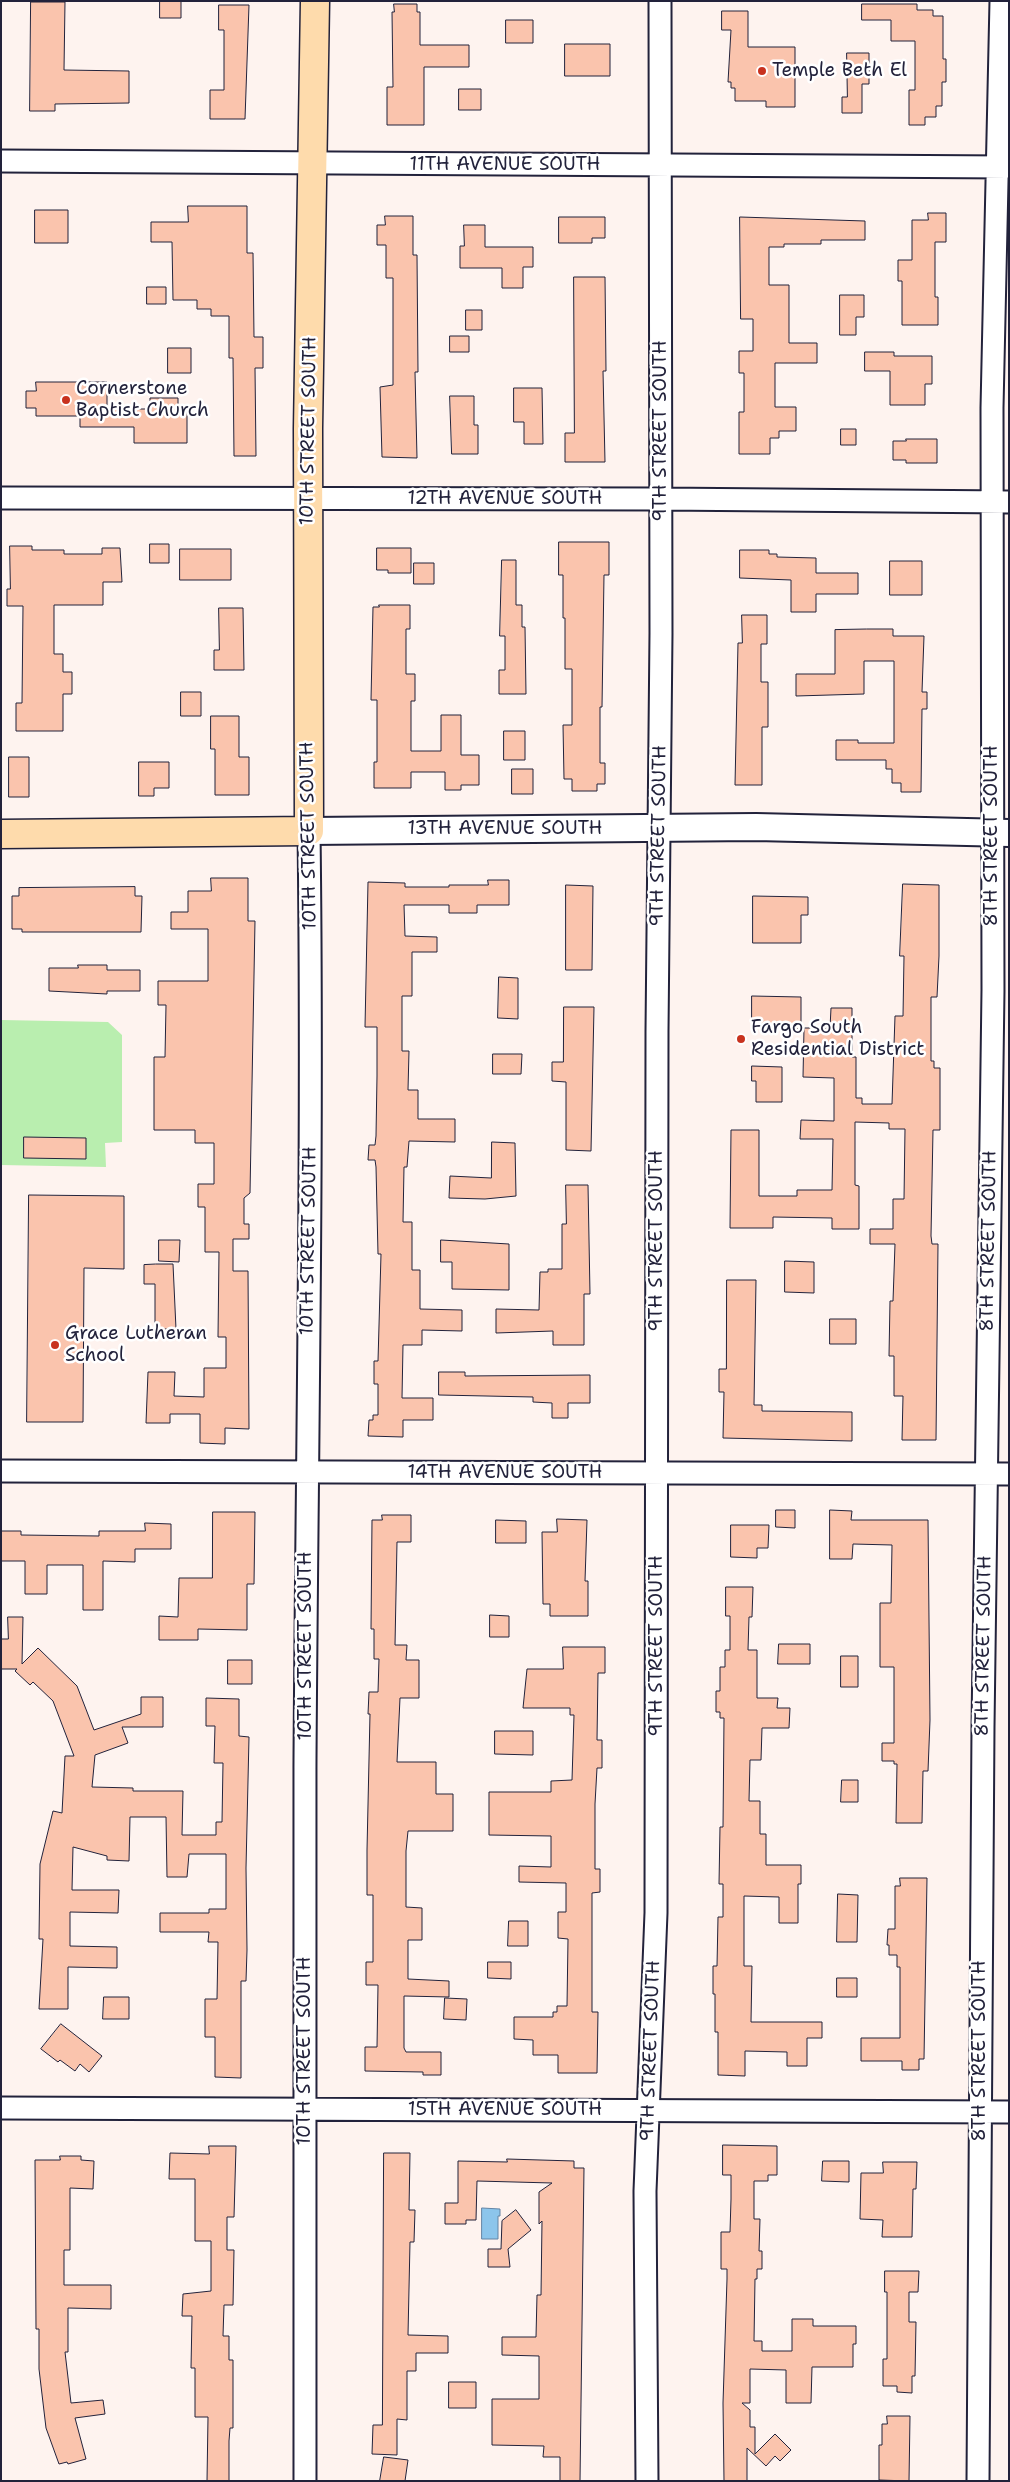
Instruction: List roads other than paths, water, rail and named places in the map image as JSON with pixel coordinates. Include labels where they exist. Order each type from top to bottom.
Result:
[{"type":"main road","name":"10TH STREET SOUTH","points":[[309,831],[308,499],[315,1]]},
{"type":"main road","name":"13TH AVENUE SOUTH","points":[[1,834],[309,831]]},
{"type":"street","name":"9TH STREET SOUTH","points":[[647,2481],[645,2191],[656,1913],[656,1472],[661,498],[660,1]]},
{"type":"street","name":"8TH STREET SOUTH","points":[[978,2481],[992,990],[1000,833],[1000,502],[992,408],[1003,167],[1002,1]]},
{"type":"street","name":"11TH AVENUE SOUTH","points":[[1,161],[1003,167]]},
{"type":"street","name":"12TH AVENUE SOUTH","points":[[1,498],[661,498],[1000,502]]},
{"type":"street","name":"13TH AVENUE SOUTH","points":[[309,831],[756,828],[1000,833]]},
{"type":"street","name":"10TH STREET SOUTH","points":[[305,2481],[307,1472],[311,1035],[309,831]]},
{"type":"street","name":"14TH AVENUE SOUTH","points":[[1,1472],[1009,1474]]},
{"type":"street","name":"15TH AVENUE SOUTH","points":[[1,2108],[1009,2112]]},
{"type":"water","points":[[482,2208],[500,2209],[500,2216],[498,2216],[498,2239],[482,2239]]},
{"type":"place","name":"Temple Beth El","points":[[762,71]]},
{"type":"place","name":"Cornerstone Baptist Church","points":[[66,400]]},
{"type":"place","name":"Fargo South Residential District","points":[[741,1039]]},
{"type":"place","name":"Grace Lutheran School","points":[[55,1345]]}]
